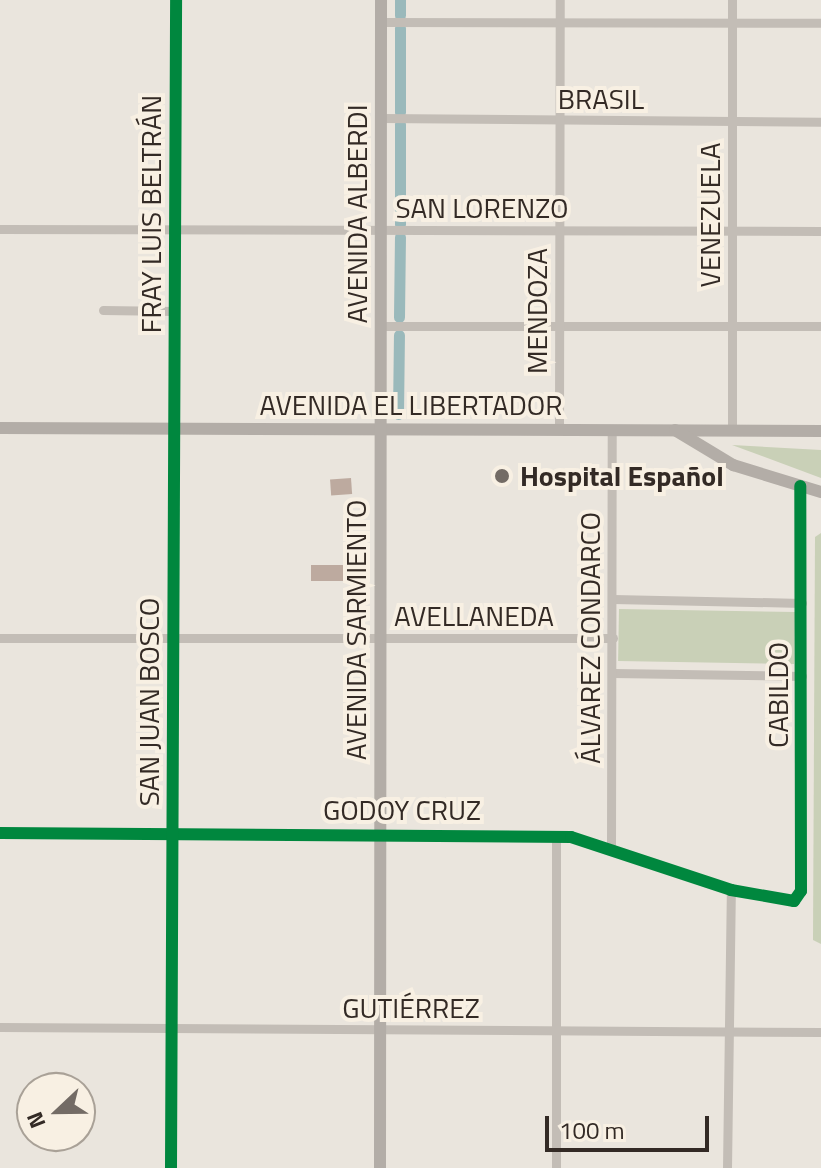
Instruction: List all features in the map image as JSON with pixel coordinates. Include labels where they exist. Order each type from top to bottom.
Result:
[{"type":"main road","name":"AVENIDA ALBERDI","points":[[380,428],[381,0]]},
{"type":"main road","name":"AVENIDA EL LIBERTADOR","points":[[0,428],[821,431]]},
{"type":"main road","name":"AVENIDA SARMIENTO","points":[[380,428],[380,1168]]},
{"type":"main road","points":[[675,430],[733,465],[821,492]]},
{"type":"street","name":"FRAY LUIS BELTRÁN","points":[[173,428],[176,0]]},
{"type":"street","name":"MENDOZA","points":[[559,430],[560,0]]},
{"type":"street","name":"VENEZUELA","points":[[732,0],[732,429]]},
{"type":"street","points":[[381,22],[821,23]]},
{"type":"street","name":"BRASIL","points":[[381,118],[821,122]]},
{"type":"street","name":"SAN LORENZO","points":[[0,229],[821,231]]},
{"type":"street","points":[[103,310],[174,311]]},
{"type":"street","points":[[381,326],[821,326]]},
{"type":"street","name":"SAN JUAN BOSCO","points":[[171,1168],[173,428]]},
{"type":"street","name":"ÁLVAREZ CONDARCO","points":[[611,847],[612,429]]},
{"type":"street","name":"CABILDO","points":[[794,901],[801,891],[800,486]]},
{"type":"street","points":[[613,599],[802,603]]},
{"type":"street","name":"AVELLANEDA","points":[[0,638],[613,638]]},
{"type":"street","points":[[613,673],[802,676]]},
{"type":"street","name":"GODOY CRUZ","points":[[0,833],[556,836],[611,847],[731,890],[794,901]]},
{"type":"street","points":[[556,836],[556,1168]]},
{"type":"street","points":[[727,1168],[731,890]]},
{"type":"street","name":"GUTIÉRREZ","points":[[0,1027],[821,1032]]},
{"type":"green space","points":[[732,445],[821,450],[821,478]]},
{"type":"green space","points":[[821,533],[821,944],[813,940],[815,537]]},
{"type":"green space","points":[[619,609],[795,612],[794,664],[618,661]]},
{"type":"building","points":[[351,478],[352,494],[331,495],[330,479]]},
{"type":"building","points":[[311,565],[350,565],[350,581],[311,581]]},
{"type":"waterway","points":[[400,0],[400,15]]},
{"type":"waterway","points":[[400,28],[400,112]]},
{"type":"waterway","points":[[400,124],[400,224]]},
{"type":"waterway","points":[[399,317],[400,237]]},
{"type":"waterway","points":[[398,414],[399,335]]},
{"type":"cycle path","points":[[171,1168],[176,0]]},
{"type":"cycle path","points":[[0,833],[571,837],[731,890],[794,901],[801,891],[800,486]]},
{"type":"place","name":"Hospital Español","points":[[502,476]]}]
